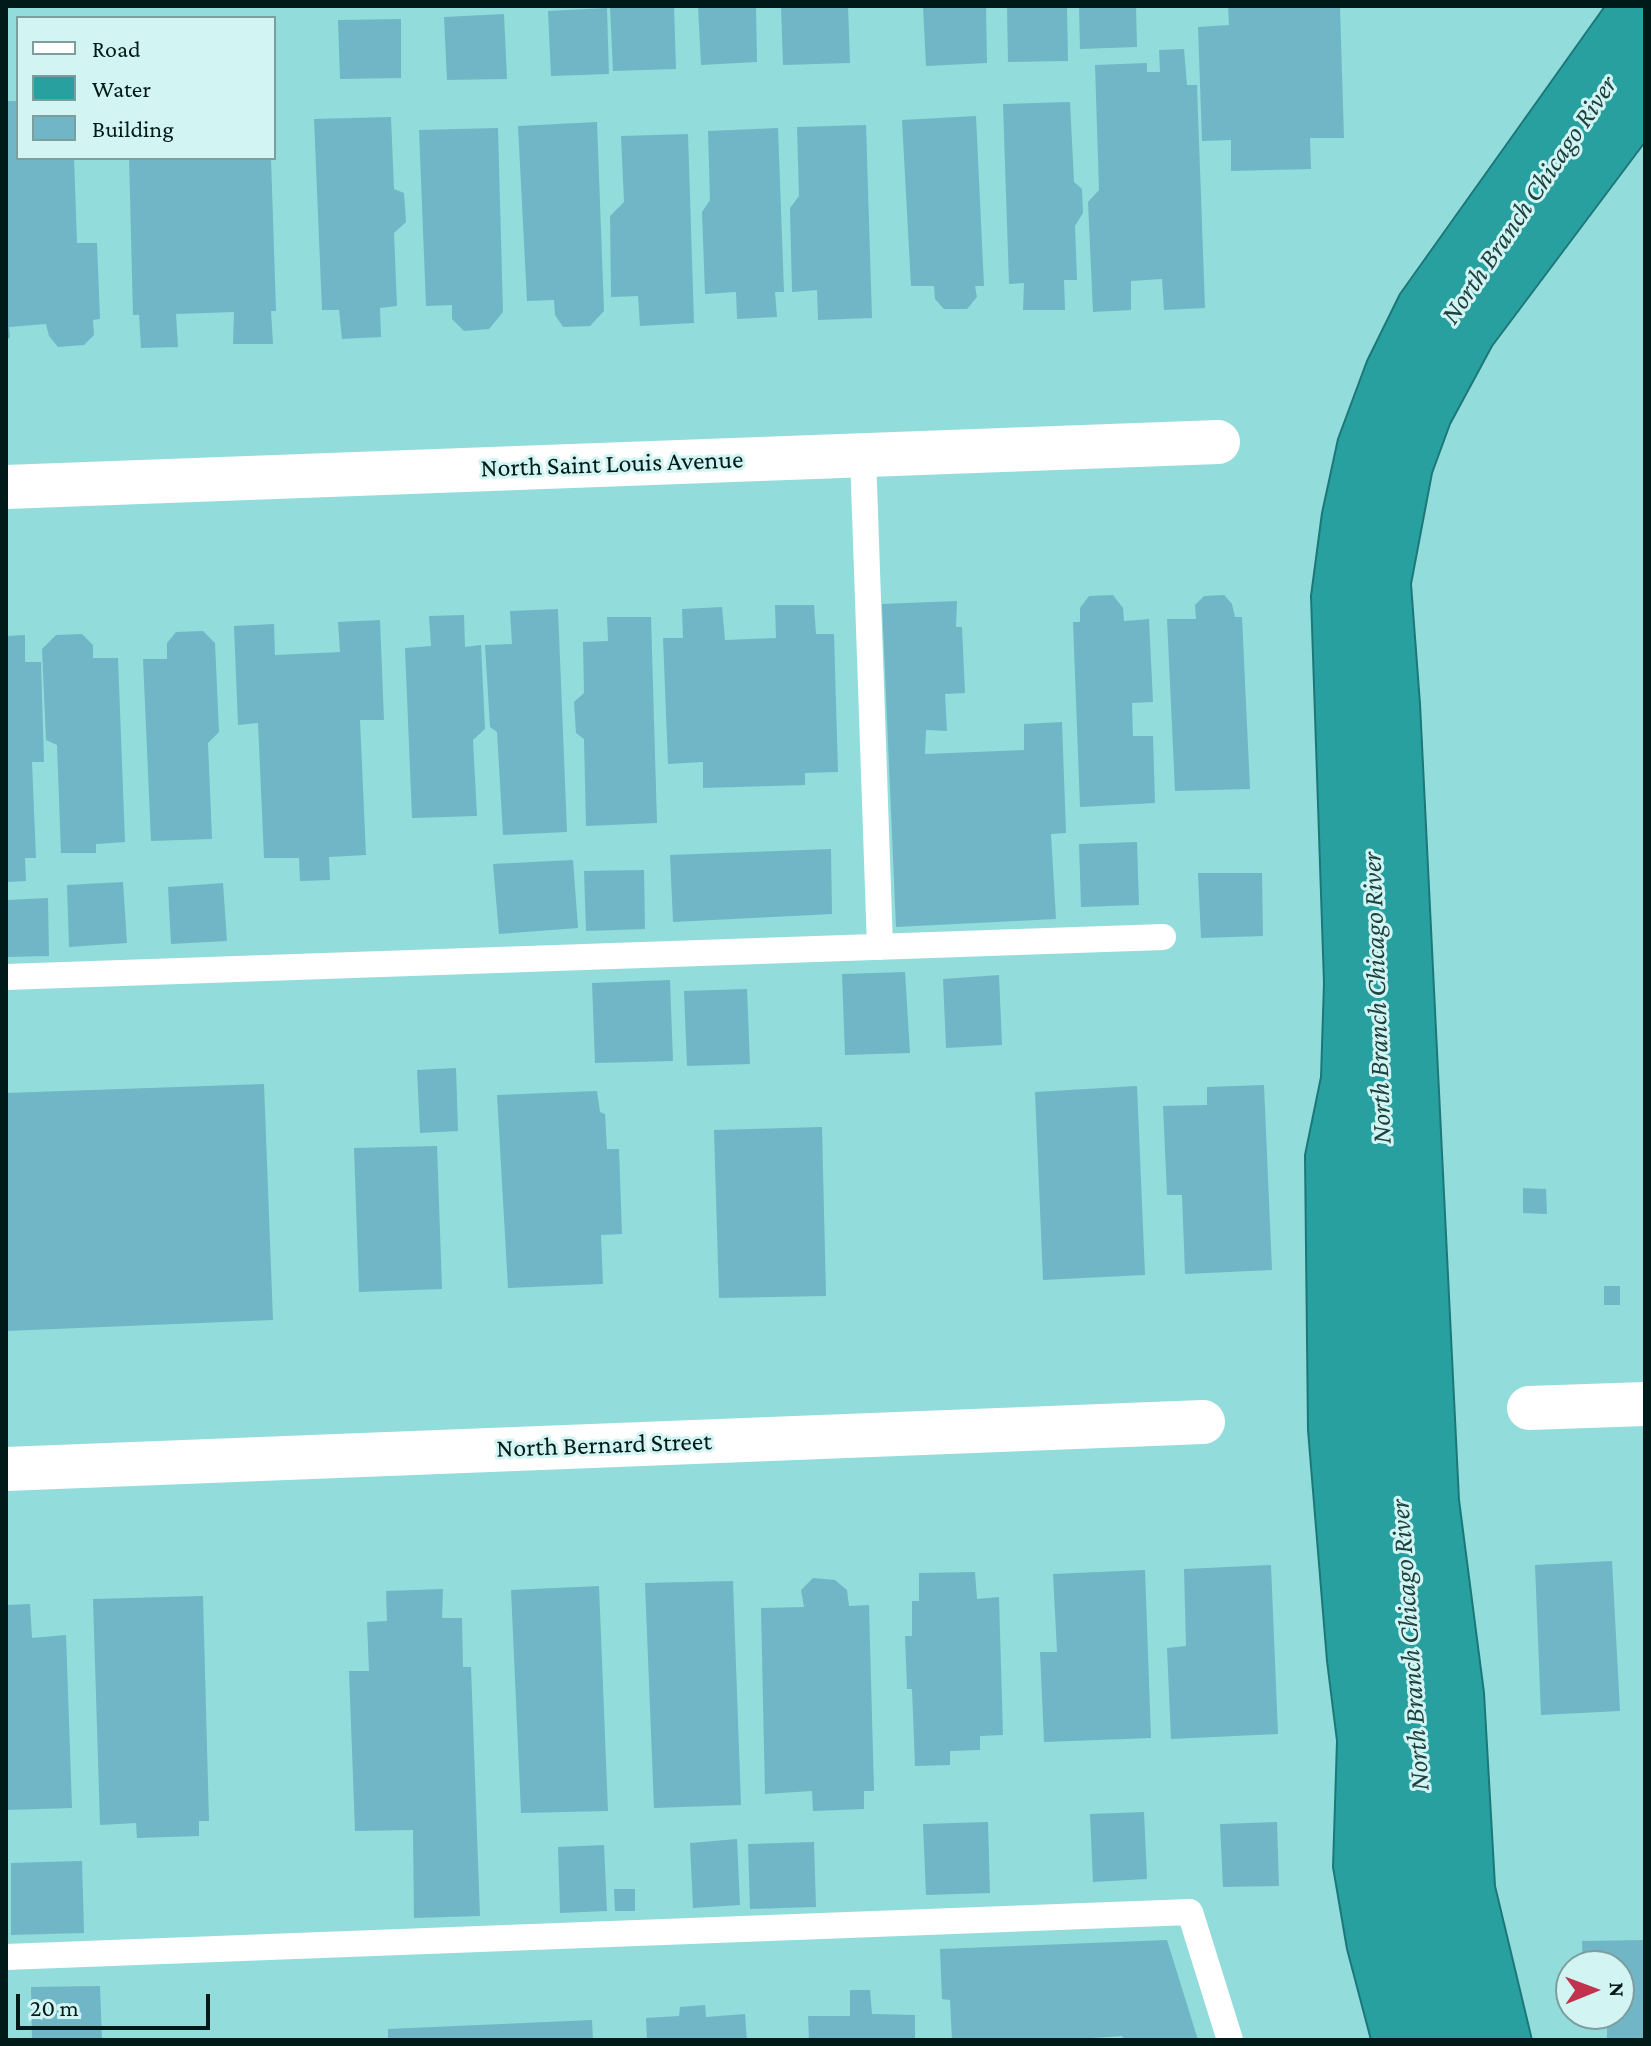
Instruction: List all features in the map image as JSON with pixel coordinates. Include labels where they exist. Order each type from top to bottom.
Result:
[{"type":"street","name":"North Saint Louis Avenue","points":[[6,487],[1218,442]]},
{"type":"street","points":[[1529,1408],[1645,1404]]},
{"type":"street","name":"North Bernard Street","points":[[6,1469],[1203,1422]]},
{"type":"lane","points":[[863,455],[880,947]]},
{"type":"lane","points":[[6,977],[1163,937]]},
{"type":"lane","points":[[6,1957],[1190,1912],[1230,2040]]},
{"type":"water","name":"North Branch Chicago River","points":[[1605,6],[1645,6],[1645,142],[1492,346],[1450,424],[1432,473],[1411,584],[1420,704],[1459,1500],[1484,1693],[1495,1886],[1532,2040],[1371,2040],[1347,1949],[1333,1867],[1337,1741],[1327,1661],[1308,1430],[1305,1155],[1321,1077],[1324,983],[1311,596],[1322,513],[1338,439],[1367,361],[1400,294]]},
{"type":"building","points":[[674,6],[676,69],[613,71],[610,7]]},
{"type":"building","points":[[698,6],[756,6],[757,62],[701,65]]},
{"type":"building","points":[[781,6],[848,6],[850,63],[783,65]]},
{"type":"building","points":[[923,6],[986,6],[987,63],[926,66]]},
{"type":"building","points":[[1007,6],[1067,6],[1068,61],[1008,62]]},
{"type":"building","points":[[1079,6],[1136,6],[1137,47],[1080,49]]},
{"type":"building","points":[[1228,6],[1340,6],[1344,138],[1310,138],[1311,169],[1231,171],[1231,140],[1202,141],[1198,27],[1229,25]]},
{"type":"building","points":[[607,8],[609,74],[551,76],[548,11]]},
{"type":"building","points":[[504,14],[507,79],[447,80],[444,17]]},
{"type":"building","points":[[401,19],[401,78],[340,79],[338,20]]},
{"type":"building","points":[[1184,49],[1187,85],[1197,85],[1205,308],[1164,310],[1162,279],[1131,281],[1131,310],[1093,312],[1088,202],[1099,190],[1095,65],[1147,63],[1147,72],[1160,72],[1159,50]]},
{"type":"building","points":[[6,101],[16,101],[16,160],[74,160],[77,243],[97,243],[100,319],[93,320],[94,335],[84,345],[58,347],[49,336],[46,324],[9,327],[10,337],[6,341]]},
{"type":"building","points":[[1070,102],[1074,182],[1082,189],[1083,213],[1075,226],[1077,280],[1064,280],[1065,310],[1023,310],[1024,283],[1009,284],[1003,104]]},
{"type":"building","points":[[976,116],[984,286],[975,286],[977,297],[967,309],[944,309],[935,299],[934,286],[911,286],[902,120]]},
{"type":"building","points":[[391,117],[394,189],[404,193],[406,222],[394,233],[397,306],[380,308],[381,337],[342,339],[339,310],[322,310],[314,119]]},
{"type":"building","points":[[597,122],[604,311],[590,326],[563,327],[555,315],[554,300],[527,301],[518,126]]},
{"type":"building","points":[[866,125],[872,318],[818,320],[817,290],[792,292],[790,208],[799,196],[797,127]]},
{"type":"building","points":[[498,128],[503,312],[489,329],[464,331],[452,319],[452,305],[426,306],[419,130]]},
{"type":"building","points":[[778,128],[784,292],[775,292],[777,317],[737,319],[736,292],[705,294],[702,212],[710,200],[708,131]]},
{"type":"building","points":[[688,134],[694,323],[640,326],[638,296],[611,297],[610,216],[624,202],[621,136]]},
{"type":"building","points":[[129,160],[271,160],[276,311],[271,311],[273,344],[233,344],[234,312],[176,314],[178,347],[141,348],[139,315],[133,315]]},
{"type":"building","points":[[1113,595],[1123,608],[1124,621],[1149,619],[1153,702],[1132,703],[1133,736],[1153,736],[1155,803],[1080,807],[1073,622],[1080,622],[1080,608],[1089,596]]},
{"type":"building","points":[[1224,595],[1232,604],[1235,617],[1242,617],[1250,789],[1175,791],[1167,619],[1196,619],[1195,605],[1204,596]]},
{"type":"building","points":[[957,601],[956,627],[962,627],[965,693],[945,694],[947,731],[926,730],[925,754],[1024,750],[1024,724],[1062,722],[1066,833],[1051,834],[1056,919],[896,927],[882,604]]},
{"type":"building","points":[[775,605],[814,605],[816,634],[834,634],[838,772],[805,773],[805,785],[703,788],[703,762],[668,764],[663,638],[683,638],[682,609],[722,607],[725,640],[776,638]]},
{"type":"building","points":[[558,609],[567,832],[503,835],[497,732],[490,727],[485,645],[512,644],[510,611]]},
{"type":"building","points":[[464,615],[465,647],[481,645],[485,729],[473,740],[477,816],[412,818],[405,648],[431,646],[429,616]]},
{"type":"building","points":[[607,617],[651,617],[657,823],[586,826],[584,739],[576,733],[574,702],[584,693],[583,642],[608,641]]},
{"type":"building","points":[[380,620],[384,720],[360,720],[366,855],[329,857],[330,880],[300,881],[299,858],[264,858],[258,723],[238,725],[234,626],[274,624],[275,655],[340,652],[338,622]]},
{"type":"building","points":[[203,631],[215,643],[219,732],[208,743],[212,839],[151,841],[143,659],[167,659],[167,643],[176,632]]},
{"type":"building","points":[[82,634],[93,645],[93,658],[118,658],[125,842],[96,844],[96,853],[61,853],[57,745],[46,740],[42,649],[56,635]]},
{"type":"building","points":[[25,635],[25,662],[41,662],[44,762],[32,762],[36,858],[25,858],[26,881],[6,882],[6,636]]},
{"type":"building","points":[[1137,842],[1139,905],[1081,907],[1079,844]]},
{"type":"building","points":[[831,849],[832,914],[673,922],[670,855]]},
{"type":"building","points":[[573,860],[578,928],[499,934],[493,864]]},
{"type":"building","points":[[644,870],[645,929],[586,931],[584,871]]},
{"type":"building","points":[[1198,873],[1262,873],[1263,936],[1201,938]]},
{"type":"building","points":[[123,882],[127,943],[69,947],[67,885]]},
{"type":"building","points":[[223,883],[227,941],[171,944],[168,887]]},
{"type":"building","points":[[48,898],[49,956],[6,957],[6,900]]},
{"type":"building","points":[[905,972],[910,1053],[845,1055],[842,974]]},
{"type":"building","points":[[999,975],[1002,1045],[946,1048],[943,979]]},
{"type":"building","points":[[670,980],[673,1061],[595,1063],[592,983]]},
{"type":"building","points":[[747,989],[750,1064],[687,1066],[684,991]]},
{"type":"building","points":[[456,1068],[458,1131],[420,1133],[417,1070]]},
{"type":"building","points":[[264,1084],[273,1320],[6,1331],[6,1093]]},
{"type":"building","points":[[1264,1085],[1272,1270],[1185,1274],[1182,1195],[1167,1195],[1163,1106],[1207,1105],[1207,1087]]},
{"type":"building","points":[[1137,1086],[1145,1275],[1043,1280],[1035,1092]]},
{"type":"building","points":[[597,1091],[600,1112],[605,1114],[607,1149],[619,1149],[622,1234],[601,1235],[603,1284],[508,1288],[497,1095]]},
{"type":"building","points":[[822,1127],[826,1296],[719,1298],[714,1130]]},
{"type":"building","points":[[437,1146],[442,1289],[359,1292],[354,1148]]},
{"type":"building","points":[[1523,1188],[1546,1189],[1547,1214],[1523,1213]]},
{"type":"building","points":[[1604,1286],[1620,1286],[1620,1305],[1604,1305]]},
{"type":"building","points":[[1612,1561],[1620,1711],[1541,1715],[1535,1565]]},
{"type":"building","points":[[1271,1565],[1278,1734],[1171,1739],[1167,1648],[1186,1646],[1184,1569]]},
{"type":"building","points":[[1145,1570],[1151,1738],[1044,1742],[1040,1652],[1057,1652],[1053,1574]]},
{"type":"building","points":[[975,1572],[977,1599],[999,1597],[1003,1735],[980,1736],[980,1750],[950,1751],[950,1765],[915,1766],[912,1689],[907,1689],[905,1636],[912,1636],[912,1601],[919,1601],[919,1573]]},
{"type":"building","points":[[813,1578],[835,1580],[847,1590],[849,1606],[869,1605],[874,1791],[864,1791],[864,1809],[813,1811],[812,1791],[765,1794],[761,1608],[804,1607],[801,1590]]},
{"type":"building","points":[[733,1581],[741,1805],[654,1808],[645,1583]]},
{"type":"building","points":[[599,1586],[608,1811],[521,1813],[511,1590]]},
{"type":"building","points":[[443,1589],[442,1618],[462,1618],[463,1667],[471,1667],[480,1916],[414,1918],[413,1830],[355,1831],[349,1671],[369,1671],[367,1622],[387,1621],[386,1591]]},
{"type":"building","points":[[203,1596],[209,1821],[199,1821],[199,1836],[137,1838],[136,1823],[100,1825],[93,1599]]},
{"type":"building","points":[[30,1604],[32,1638],[66,1635],[72,1808],[6,1810],[6,1605]]},
{"type":"building","points":[[1144,1812],[1147,1879],[1093,1882],[1090,1814]]},
{"type":"building","points":[[988,1822],[990,1893],[926,1895],[923,1824]]},
{"type":"building","points":[[1277,1822],[1279,1886],[1223,1887],[1220,1824]]},
{"type":"building","points":[[737,1839],[740,1905],[693,1908],[690,1843]]},
{"type":"building","points":[[814,1842],[816,1907],[750,1909],[748,1844]]},
{"type":"building","points":[[604,1845],[607,1911],[560,1913],[558,1847]]},
{"type":"building","points":[[82,1861],[84,1933],[11,1935],[11,1863]]},
{"type":"building","points":[[614,1889],[635,1889],[635,1911],[615,1911]]},
{"type":"building","points":[[1167,1940],[1198,2040],[1124,2040],[1122,2036],[1061,2040],[952,2040],[950,2000],[942,1999],[940,1949]]},
{"type":"building","points":[[1645,1940],[1645,2040],[1607,2040],[1607,2030],[1635,2030],[1635,1950],[1582,1950],[1582,1941]]},
{"type":"building","points":[[100,1986],[102,2040],[32,2040],[31,1987]]},
{"type":"building","points":[[850,1990],[870,1990],[872,2014],[915,2015],[915,2040],[809,2040],[808,2016],[850,2016]]},
{"type":"building","points":[[705,2005],[706,2017],[745,2014],[747,2040],[647,2040],[646,2018],[679,2016],[680,2007]]},
{"type":"building","points":[[592,2020],[593,2040],[388,2040],[388,2029]]}]
